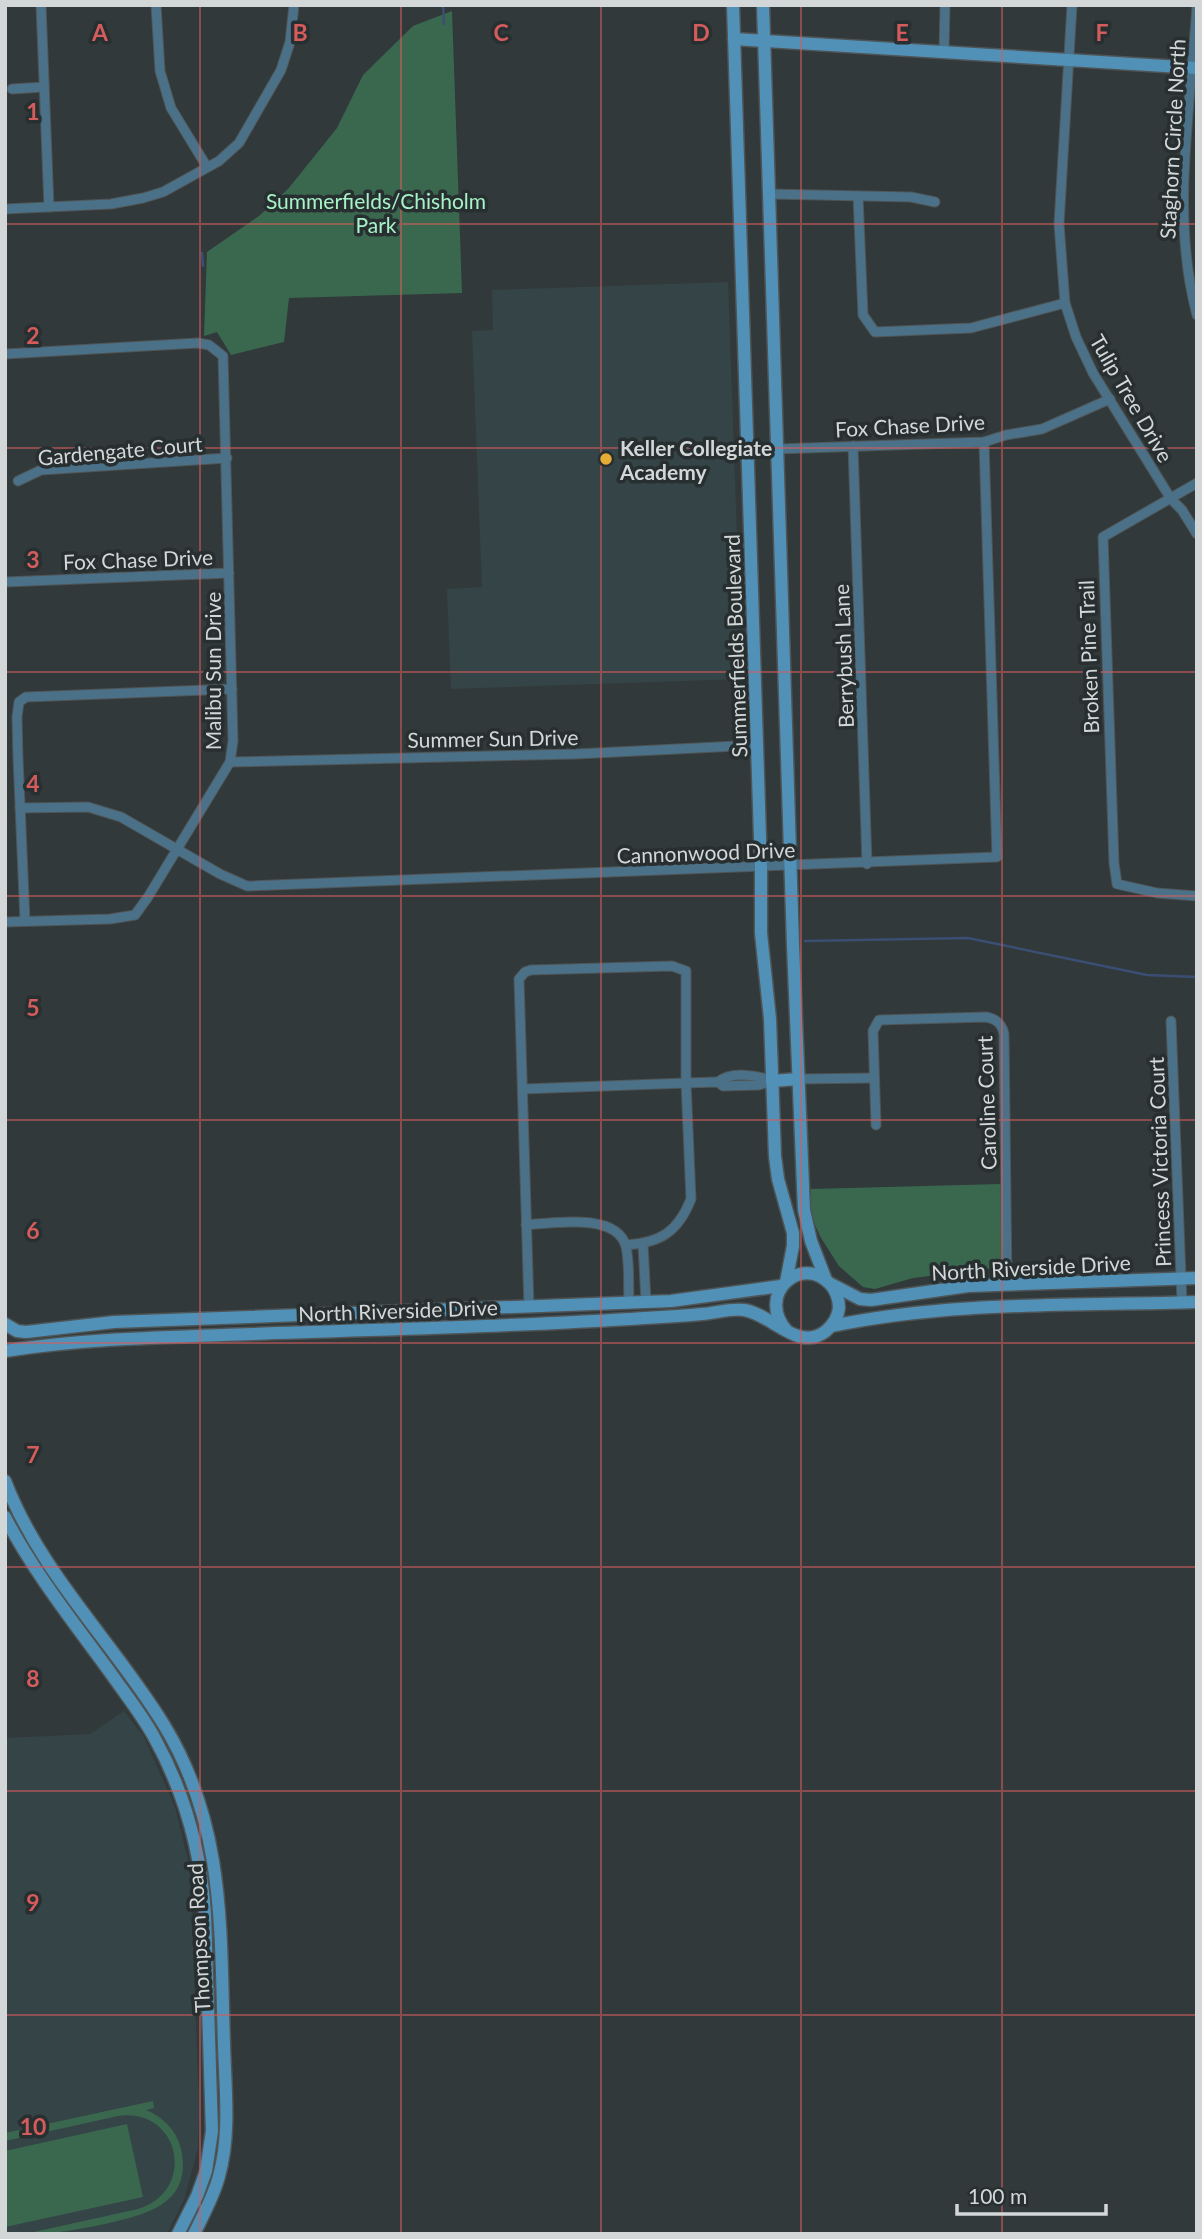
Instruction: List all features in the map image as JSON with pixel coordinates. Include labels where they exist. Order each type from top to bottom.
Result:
[{"type":"street","points":[[41,5],[49,207]]},
{"type":"street","points":[[156,5],[160,71],[171,108],[207,167]]},
{"type":"street","points":[[5,209],[111,204],[143,198],[163,192],[219,161],[239,143],[281,70],[290,42],[294,5]]},
{"type":"street","name":"Summerfields Boulevard","points":[[733,5],[761,933],[770,1019],[775,1156],[778,1179],[793,1233],[793,1246],[783,1284]]},
{"type":"street","points":[[763,5],[804,1210],[810,1237],[838,1300],[832,1326]]},
{"type":"street","points":[[944,52],[945,5]]},
{"type":"street","name":"Tulip Tree Drive","points":[[1072,5],[1071,60],[1059,224],[1065,303],[1081,349],[1093,373],[1171,499],[1182,510],[1197,534]]},
{"type":"street","name":"Staghorn Circle North","points":[[1196,5],[1195,67],[1184,207],[1184,252],[1197,315]]},
{"type":"street","points":[[734,38],[1195,67]]},
{"type":"street","points":[[12,89],[44,87]]},
{"type":"street","points":[[770,194],[911,197],[935,202]]},
{"type":"street","points":[[858,195],[863,315],[875,331],[971,328],[1065,303]]},
{"type":"street","name":"Malibu Sun Drive","points":[[5,354],[198,343],[209,345],[221,354],[224,361],[233,741],[230,762],[135,915],[110,919],[5,922]]},
{"type":"street","name":"Fox Chase Drive","points":[[747,450],[984,442],[1042,429],[1110,398]]},
{"type":"street","name":"Cannonwood Drive","points":[[20,808],[88,807],[121,817],[177,851],[247,886],[997,857],[984,442]]},
{"type":"street","name":"Berrybush Lane","points":[[853,446],[867,864]]},
{"type":"street","name":"Gardengate Court","points":[[18,481],[41,470],[227,458]]},
{"type":"street","name":"Broken Pine Trail","points":[[1197,483],[1103,537],[1108,732],[1117,884],[1157,893],[1197,896]]},
{"type":"street","name":"Fox Chase Drive","points":[[5,582],[229,573]]},
{"type":"street","points":[[25,921],[17,717],[19,702],[26,697],[232,689]]},
{"type":"street","name":"Summer Sun Drive","points":[[230,762],[576,754],[757,746]]},
{"type":"street","points":[[529,1307],[519,979],[525,972],[672,965],[686,971],[686,1083],[691,1199],[685,1215],[674,1229],[643,1244],[626,1245]]},
{"type":"street","name":"Caroline Court","points":[[876,1125],[873,1031],[879,1020],[986,1017],[995,1018],[1003,1027],[1007,1285]]},
{"type":"street","name":"Princess Victoria Court","points":[[1171,1021],[1182,1302]]},
{"type":"street","points":[[523,1089],[718,1082],[724,1077],[758,1076],[772,1080],[874,1077]]},
{"type":"street","points":[[526,1225],[587,1221],[604,1225],[626,1245],[629,1303]]},
{"type":"street","points":[[643,1244],[646,1302]]},
{"type":"street","name":"North Riverside Drive","points":[[5,1324],[17,1331],[26,1332],[96,1323],[646,1302],[698,1298],[783,1284],[800,1274],[811,1273],[860,1299],[871,1300],[950,1288],[1197,1278]]},
{"type":"street","points":[[783,1284],[775,1304],[776,1314],[787,1331]]},
{"type":"street","name":"North Riverside Drive","points":[[5,1351],[97,1339],[542,1324],[732,1310],[757,1314],[805,1338],[815,1337],[832,1326],[942,1310],[1197,1302]]},
{"type":"street","points":[[323,1314],[323,1331]]},
{"type":"street","points":[[307,1315],[308,1332]]},
{"type":"street","name":"Thompson Road","points":[[5,1481],[8,1500],[56,1573],[157,1715],[181,1758],[211,1841],[218,1895],[226,2132],[220,2175],[194,2234]]},
{"type":"street","name":"Thompson Road","points":[[5,1517],[44,1581],[144,1721],[168,1764],[197,1844],[204,1896],[212,2132],[206,2171],[178,2234]]},
{"type":"street","points":[[144,1721],[157,1715]]},
{"type":"street","points":[[204,1896],[218,1895]]},
{"type":"street","points":[[211,2076],[225,2075]]},
{"type":"shaded area","name":"Keller Collegiate Academy","points":[[728,282],[742,679],[451,689],[447,589],[482,587],[472,331],[493,330],[492,290]]},
{"type":"shaded area","points":[[124,1711],[144,1737],[175,1807],[190,1868],[199,2103],[198,2148],[184,2200],[167,2234],[5,2234],[5,1738],[90,1734]]},
{"type":"green space","name":"Summerfields/Chisholm Park","points":[[452,11],[462,293],[289,298],[284,342],[231,355],[217,332],[204,336],[207,252],[259,216],[288,189],[337,128],[363,75],[413,26]]},
{"type":"green space","points":[[1001,1184],[1003,1267],[913,1278],[875,1289],[863,1287],[839,1266],[811,1216],[811,1189]]},
{"type":"green space","points":[[153,2101],[154,2108],[146,2110],[170,2127],[178,2139],[182,2154],[183,2172],[179,2186],[171,2197],[148,2212],[120,2221],[65,2231],[25,2234],[138,2209],[157,2199],[169,2186],[174,2169],[174,2152],[167,2137],[156,2124],[139,2117],[118,2116],[5,2141],[5,2133]]},
{"type":"green space","points":[[127,2124],[143,2197],[5,2227],[5,2151]]},
{"type":"waterway","points":[[443,6],[444,24]]},
{"type":"waterway","points":[[202,253],[203,266]]},
{"type":"waterway","points":[[805,941],[968,938],[1147,975],[1197,977]]},
{"type":"place","name":"Keller Collegiate Academy","points":[[606,459]]}]
